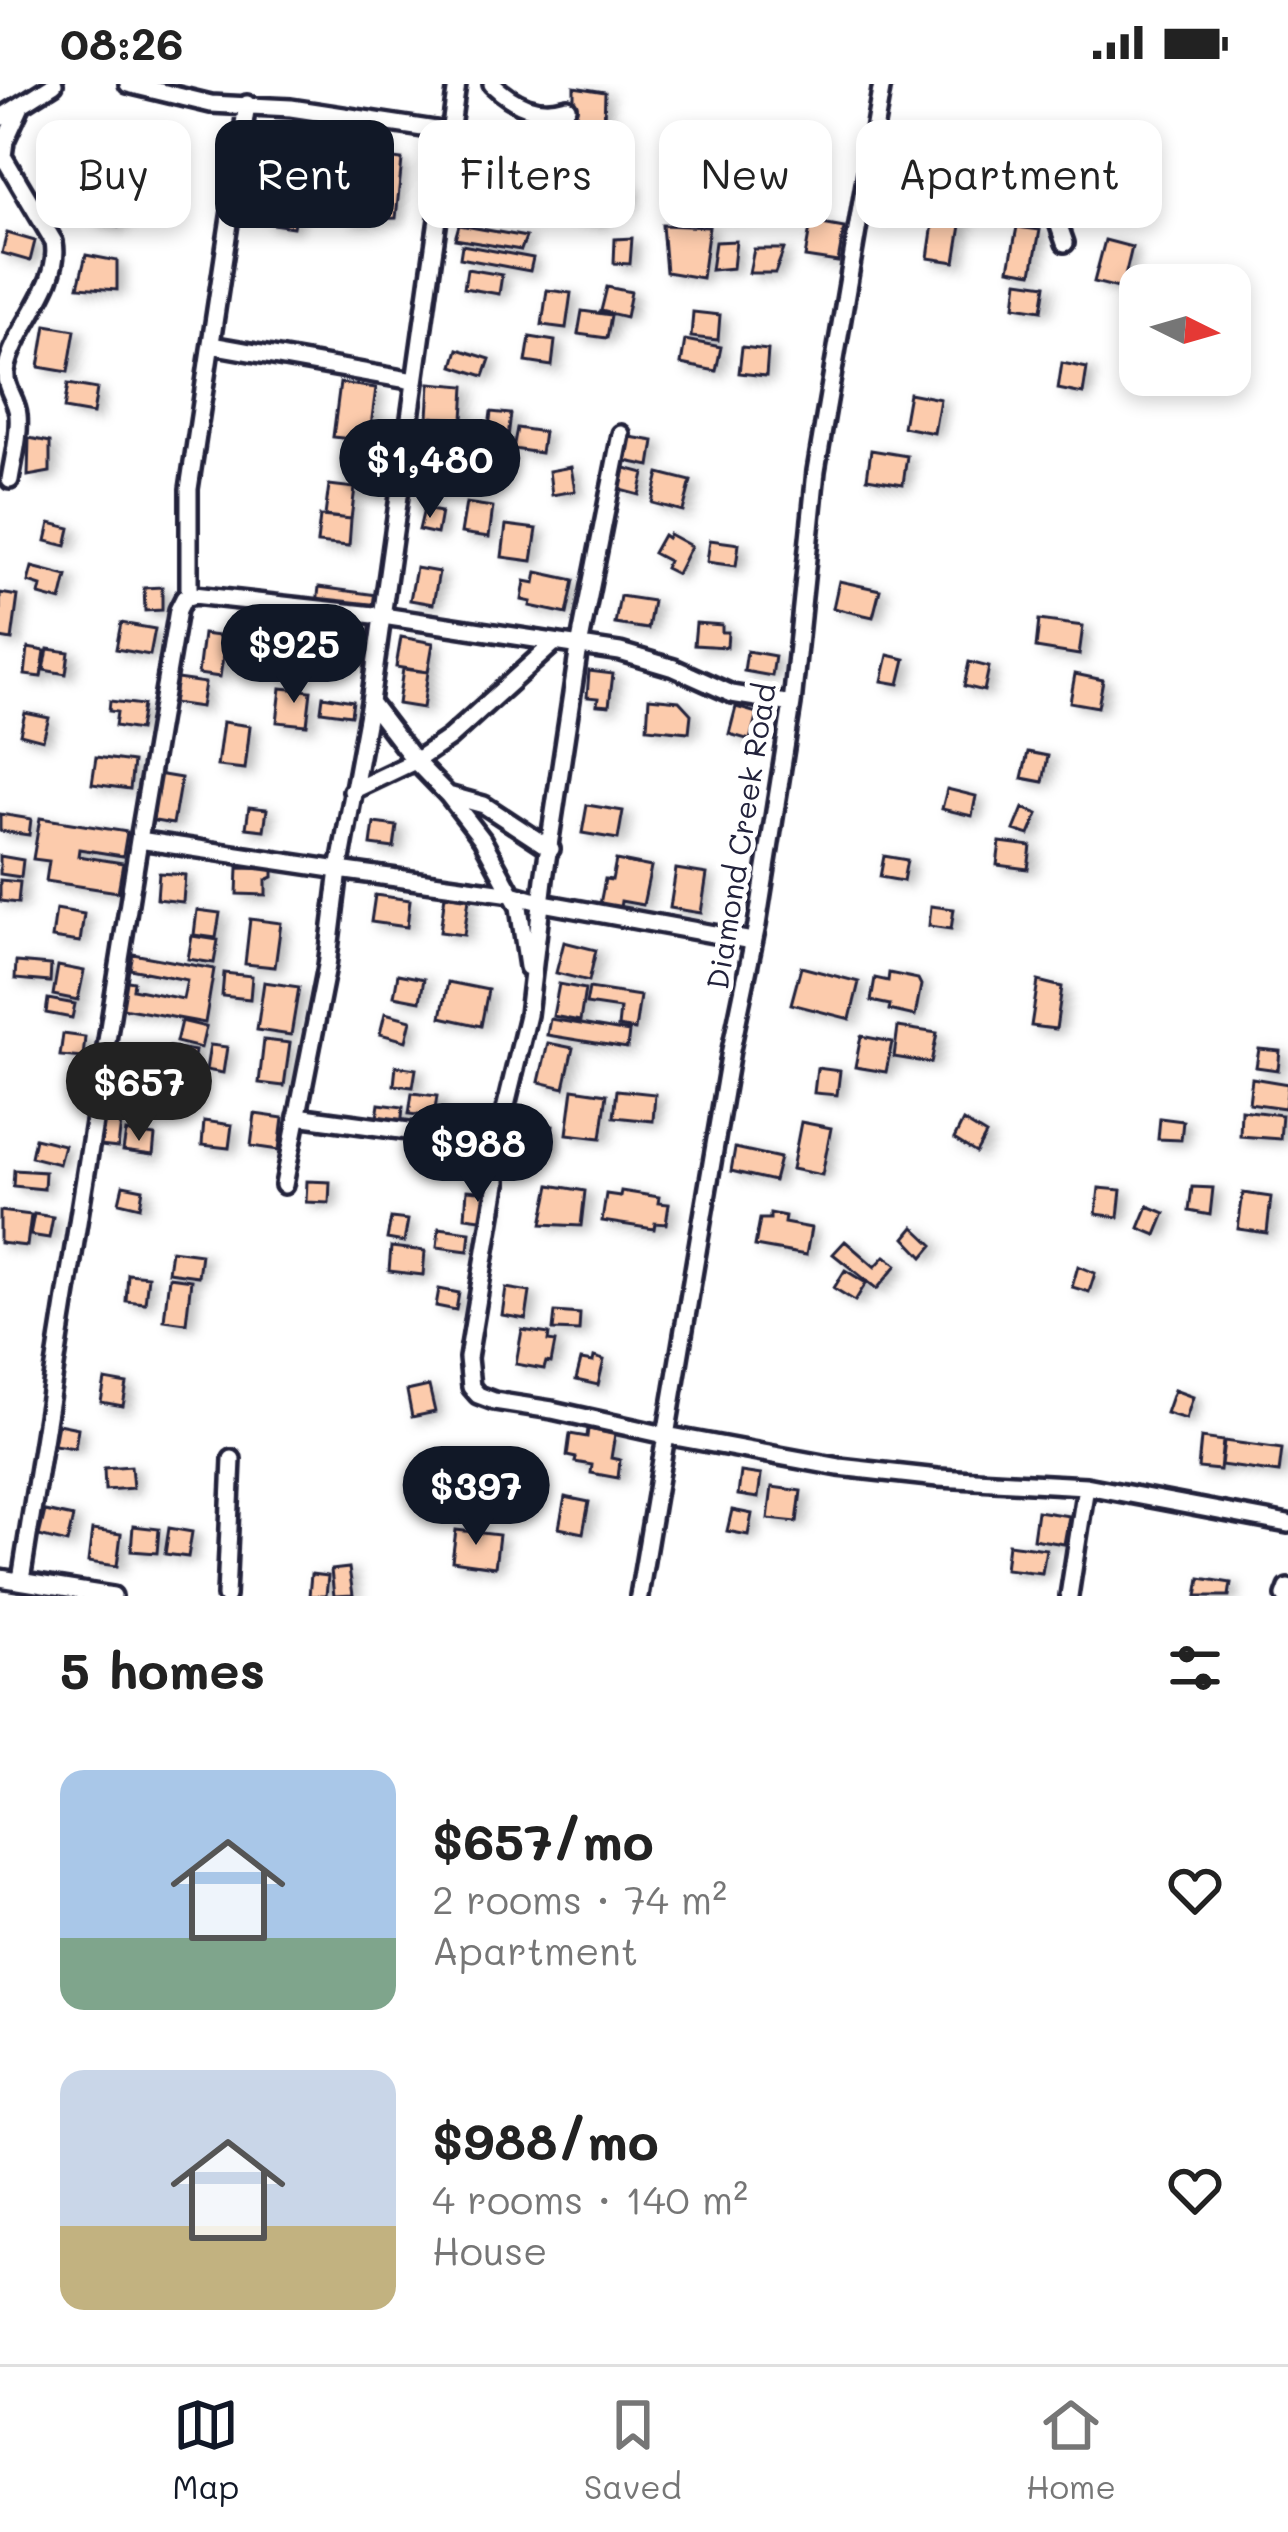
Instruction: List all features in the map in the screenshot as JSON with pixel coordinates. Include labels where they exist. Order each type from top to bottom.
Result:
[{"type":"street","points":[[0,118],[54,84]]},
{"type":"street","points":[[128,84],[211,104],[291,108],[418,127]]},
{"type":"street","points":[[451,120],[457,84]]},
{"type":"street","points":[[492,84],[529,108],[552,112],[567,107]]},
{"type":"street","name":"Diamond Creek Road","points":[[876,120],[882,84]]},
{"type":"street","points":[[10,480],[18,413],[6,374],[57,256],[54,242],[3,157],[22,104]]},
{"type":"street","points":[[189,595],[189,489],[247,104]]},
{"type":"street","points":[[284,1185],[370,702],[436,228]]},
{"type":"street","name":"Diamond Creek Road","points":[[639,1596],[757,925],[792,704],[816,471],[856,228]]},
{"type":"street","points":[[1060,228],[1065,243]]},
{"type":"street","points":[[211,345],[414,381]]},
{"type":"street","points":[[621,434],[579,647],[528,1016],[497,1143],[497,1184],[468,1358],[471,1387],[494,1401],[839,1467],[1086,1486],[1288,1525]]},
{"type":"street","points":[[22,1580],[139,840],[178,610],[184,598],[382,616],[620,652],[674,668],[732,694],[792,704]]},
{"type":"street","points":[[352,791],[415,761],[463,726],[553,644]]},
{"type":"street","points":[[370,702],[482,839],[519,907],[528,960],[528,1016]]},
{"type":"street","points":[[448,795],[484,805],[551,849]]},
{"type":"street","points":[[139,840],[512,894],[752,941]]},
{"type":"street","points":[[297,1116],[497,1143]]},
{"type":"street","points":[[226,1596],[232,1459]]},
{"type":"street","points":[[1069,1596],[1086,1486]]},
{"type":"street","points":[[0,1577],[113,1596]]},
{"type":"building","points":[[574,87],[605,92],[604,120],[574,116]]},
{"type":"building","points":[[394,159],[402,160],[394,218]]},
{"type":"building","points":[[458,228],[526,237],[521,250],[455,239]]},
{"type":"building","points":[[662,228],[709,228],[702,278],[666,272]]},
{"type":"building","points":[[810,228],[844,228],[838,262],[805,257]]},
{"type":"building","points":[[932,228],[961,228],[955,262],[928,258]]},
{"type":"building","points":[[1017,228],[1040,230],[1032,273],[1009,269]]},
{"type":"building","points":[[7,233],[35,241],[30,261],[2,253]]},
{"type":"building","points":[[632,238],[630,264],[614,263],[615,239]]},
{"type":"building","points":[[1105,240],[1132,247],[1128,264],[1119,264],[1119,288],[1094,282]]},
{"type":"building","points":[[736,241],[733,268],[711,270],[715,242]]},
{"type":"building","points":[[462,245],[533,258],[530,271],[460,258]]},
{"type":"building","points":[[754,249],[784,249],[775,273],[749,273]]},
{"type":"building","points":[[86,255],[117,261],[117,290],[78,287]]},
{"type":"building","points":[[467,269],[502,275],[499,294],[464,288]]},
{"type":"building","points":[[1018,281],[1046,285],[1042,310],[1015,306]]},
{"type":"building","points":[[607,287],[631,292],[626,317],[601,311]]},
{"type":"building","points":[[547,290],[571,293],[566,328],[542,325]]},
{"type":"building","points":[[582,311],[611,315],[607,338],[578,334]]},
{"type":"building","points":[[693,312],[720,315],[718,340],[691,337]]},
{"type":"building","points":[[46,325],[75,330],[68,372],[39,367]]},
{"type":"building","points":[[530,337],[555,341],[552,366],[526,362]]},
{"type":"building","points":[[685,340],[721,347],[716,371],[681,364]]},
{"type":"building","points":[[742,347],[768,350],[766,376],[739,373]]},
{"type":"building","points":[[458,349],[490,359],[484,376],[453,366]]},
{"type":"building","points":[[1062,363],[1087,368],[1083,394],[1058,389]]},
{"type":"building","points":[[340,383],[376,388],[369,441],[333,437]]},
{"type":"building","points":[[430,383],[465,386],[463,419],[428,417]]},
{"type":"building","points":[[68,384],[97,389],[93,414],[64,409]]},
{"type":"building","points":[[909,393],[940,399],[934,433],[903,427]]},
{"type":"building","points":[[491,412],[511,414],[508,437],[488,435]]},
{"type":"building","points":[[517,428],[544,432],[541,453],[513,449]]},
{"type":"building","points":[[630,437],[654,441],[650,466],[626,461]]},
{"type":"building","points":[[29,438],[50,442],[50,472],[28,476]]},
{"type":"building","points":[[871,450],[907,456],[903,484],[867,478]]},
{"type":"building","points":[[571,467],[575,491],[552,495],[549,471]]},
{"type":"building","points":[[625,468],[644,473],[639,495],[620,490]]},
{"type":"building","points":[[659,473],[691,481],[683,511],[652,503]]},
{"type":"building","points":[[329,485],[355,488],[351,519],[325,516]]},
{"type":"building","points":[[466,503],[493,507],[489,537],[461,533]]},
{"type":"building","points":[[424,509],[441,512],[437,534],[419,530]]},
{"type":"building","points":[[320,516],[351,519],[349,546],[317,543]]},
{"type":"building","points":[[50,523],[70,528],[66,546],[46,541]]},
{"type":"building","points":[[506,525],[537,529],[532,561],[502,557]]},
{"type":"building","points":[[669,534],[691,546],[677,574],[665,568],[668,561],[653,553],[663,535],[667,538]]},
{"type":"building","points":[[710,540],[739,544],[736,566],[707,562]]},
{"type":"building","points":[[32,567],[67,576],[61,601],[39,595],[41,586],[28,582]]},
{"type":"building","points":[[416,568],[439,572],[433,604],[410,600]]},
{"type":"building","points":[[537,572],[574,580],[567,614],[522,600],[525,581],[535,583]]},
{"type":"building","points":[[839,581],[880,590],[873,617],[833,608]]},
{"type":"building","points":[[162,587],[162,610],[145,611],[144,588]]},
{"type":"building","points":[[319,587],[377,595],[375,612],[317,604]]},
{"type":"building","points":[[0,593],[18,596],[12,640],[0,638]]},
{"type":"building","points":[[620,596],[653,601],[648,629],[615,624]]},
{"type":"building","points":[[1039,620],[1083,626],[1079,655],[1036,648]]},
{"type":"building","points":[[121,623],[155,629],[150,655],[116,649]]},
{"type":"building","points":[[696,623],[722,625],[722,632],[728,632],[727,647],[694,645]]},
{"type":"building","points":[[255,624],[278,625],[277,648],[254,647]]},
{"type":"building","points":[[289,624],[311,627],[308,650],[286,647]]},
{"type":"building","points":[[357,633],[377,636],[373,655],[355,652],[353,661],[325,657],[328,639],[356,643]]},
{"type":"building","points":[[203,634],[226,637],[220,677],[198,674]]},
{"type":"building","points":[[401,637],[433,643],[428,672],[396,667]]},
{"type":"building","points":[[28,648],[45,651],[41,677],[25,675]]},
{"type":"building","points":[[48,649],[69,652],[66,674],[44,670]]},
{"type":"building","points":[[747,651],[775,656],[772,676],[744,671]]},
{"type":"building","points":[[888,655],[905,659],[899,684],[882,681]]},
{"type":"building","points":[[969,662],[989,667],[984,691],[964,686]]},
{"type":"building","points":[[403,669],[428,672],[423,708],[398,704]]},
{"type":"building","points":[[589,671],[613,674],[609,706],[597,705],[598,698],[587,697]]},
{"type":"building","points":[[1075,674],[1103,680],[1098,707],[1070,702]]},
{"type":"building","points":[[177,679],[205,683],[201,707],[173,703]]},
{"type":"building","points":[[281,688],[311,691],[307,725],[277,722]]},
{"type":"building","points":[[323,696],[353,701],[351,715],[321,711]]},
{"type":"building","points":[[649,698],[679,701],[691,714],[689,732],[647,728]]},
{"type":"building","points":[[110,701],[143,705],[139,730],[115,726],[117,712],[109,711]]},
{"type":"building","points":[[736,707],[757,713],[750,740],[729,734]]},
{"type":"building","points":[[25,713],[49,718],[43,740],[20,734]]},
{"type":"building","points":[[223,722],[250,726],[245,769],[217,766]]},
{"type":"building","points":[[1028,752],[1048,756],[1043,782],[1022,778]]},
{"type":"building","points":[[96,757],[133,762],[130,789],[92,784]]},
{"type":"building","points":[[157,774],[181,778],[173,824],[149,820]]},
{"type":"building","points":[[947,789],[976,796],[972,816],[942,809]]},
{"type":"building","points":[[587,805],[623,811],[618,839],[582,833]]},
{"type":"building","points":[[249,807],[267,809],[264,830],[246,828]]},
{"type":"building","points":[[1023,808],[1038,814],[1029,835],[1014,830]]},
{"type":"building","points":[[0,814],[31,819],[29,835],[0,831]]},
{"type":"building","points":[[40,818],[127,832],[123,856],[79,849],[78,856],[123,863],[118,892],[46,881],[49,861],[33,859]]},
{"type":"building","points":[[374,823],[397,826],[394,848],[371,845]]},
{"type":"building","points":[[1000,842],[1031,846],[1028,869],[997,865]]},
{"type":"building","points":[[0,856],[23,860],[21,877],[0,874]]},
{"type":"building","points":[[884,856],[907,860],[903,881],[880,877]]},
{"type":"building","points":[[616,860],[651,867],[643,905],[600,904],[605,879],[612,880]]},
{"type":"building","points":[[238,868],[273,869],[273,877],[266,880],[266,895],[237,894]]},
{"type":"building","points":[[676,869],[707,874],[701,913],[670,908]]},
{"type":"building","points":[[159,873],[185,875],[183,902],[157,899]]},
{"type":"building","points":[[0,880],[20,882],[18,903],[0,901]]},
{"type":"building","points":[[375,895],[410,900],[407,927],[371,922]]},
{"type":"building","points":[[445,895],[469,898],[464,935],[440,932]]},
{"type":"building","points":[[931,906],[954,909],[951,929],[929,926]]},
{"type":"building","points":[[56,909],[84,914],[80,942],[52,938]]},
{"type":"building","points":[[197,910],[220,913],[216,938],[194,935]]},
{"type":"building","points":[[250,919],[281,923],[275,967],[245,964]]},
{"type":"building","points":[[192,936],[218,940],[214,963],[188,959]]},
{"type":"building","points":[[564,942],[596,950],[589,981],[556,973]]},
{"type":"building","points":[[133,954],[214,969],[205,1023],[117,1007],[122,980],[134,982],[133,989],[183,999],[187,980],[130,969]]},
{"type":"building","points":[[16,962],[51,965],[50,982],[15,979]]},
{"type":"building","points":[[58,966],[84,971],[78,1000],[53,995]]},
{"type":"building","points":[[801,967],[859,982],[850,1019],[791,1004]]},
{"type":"building","points":[[224,973],[252,976],[250,999],[222,996]]},
{"type":"building","points":[[889,973],[918,979],[915,1016],[871,1001],[875,978],[888,981]]},
{"type":"building","points":[[398,974],[424,979],[420,1001],[394,996]]},
{"type":"building","points":[[1038,981],[1062,987],[1056,1029],[1031,1026]]},
{"type":"building","points":[[264,982],[299,987],[291,1035],[257,1030]]},
{"type":"building","points":[[448,982],[488,990],[481,1026],[441,1017]]},
{"type":"building","points":[[559,984],[585,989],[580,1021],[553,1016]]},
{"type":"building","points":[[589,988],[640,996],[635,1030],[618,1027],[620,1009],[586,1004]]},
{"type":"building","points":[[48,999],[75,1004],[72,1018],[46,1013]]},
{"type":"building","points":[[385,1013],[411,1020],[406,1041],[380,1034]]},
{"type":"building","points":[[550,1019],[629,1032],[627,1048],[547,1035]]},
{"type":"building","points":[[181,1021],[206,1027],[201,1048],[176,1042]]},
{"type":"building","points":[[898,1027],[937,1033],[931,1063],[894,1057]]},
{"type":"building","points":[[63,1034],[85,1037],[83,1058],[60,1056]]},
{"type":"building","points":[[861,1036],[892,1042],[886,1072],[855,1067]]},
{"type":"building","points":[[264,1040],[290,1043],[284,1086],[259,1083]]},
{"type":"building","points":[[548,1043],[573,1048],[564,1088],[539,1082]]},
{"type":"building","points":[[210,1045],[227,1047],[223,1073],[206,1070]]},
{"type":"building","points":[[170,1047],[195,1051],[191,1073],[167,1069]]},
{"type":"building","points":[[1259,1049],[1280,1051],[1278,1070],[1256,1067]]},
{"type":"building","points":[[396,1066],[416,1069],[413,1087],[394,1085]]},
{"type":"building","points":[[817,1068],[840,1071],[837,1095],[814,1093]]},
{"type":"building","points":[[1252,1078],[1288,1084],[1285,1108],[1249,1103]]},
{"type":"building","points":[[573,1089],[607,1094],[601,1138],[567,1134]]},
{"type":"building","points":[[617,1090],[655,1094],[653,1121],[614,1117]]},
{"type":"building","points":[[412,1093],[437,1096],[434,1117],[409,1114]]},
{"type":"building","points":[[379,1104],[403,1107],[401,1127],[376,1124]]},
{"type":"building","points":[[1241,1110],[1282,1115],[1280,1139],[1240,1136]]},
{"type":"building","points":[[255,1114],[283,1118],[279,1150],[251,1146]]},
{"type":"building","points":[[1160,1118],[1183,1121],[1181,1140],[1158,1139]]},
{"type":"building","points":[[103,1119],[121,1122],[118,1148],[100,1146]]},
{"type":"building","points":[[204,1121],[232,1125],[229,1148],[202,1145]]},
{"type":"building","points":[[963,1121],[986,1135],[976,1153],[954,1139]]},
{"type":"building","points":[[801,1122],[831,1128],[822,1175],[792,1169]]},
{"type":"building","points":[[528,1123],[553,1126],[550,1152],[525,1149]]},
{"type":"building","points":[[126,1132],[155,1136],[153,1155],[123,1151]]},
{"type":"building","points":[[35,1138],[64,1145],[59,1164],[31,1157]]},
{"type":"building","points":[[735,1148],[780,1158],[774,1181],[731,1171]]},
{"type":"building","points":[[465,1149],[484,1150],[482,1172],[463,1171]]},
{"type":"building","points":[[14,1170],[45,1172],[44,1189],[13,1186]]},
{"type":"building","points":[[307,1181],[330,1182],[329,1203],[306,1202]]},
{"type":"building","points":[[123,1185],[143,1189],[140,1207],[119,1202]]},
{"type":"building","points":[[550,1185],[585,1191],[581,1226],[542,1224]]},
{"type":"building","points":[[1192,1187],[1213,1188],[1210,1215],[1189,1211]]},
{"type":"building","points":[[1099,1188],[1121,1190],[1118,1217],[1096,1214]]},
{"type":"building","points":[[467,1190],[492,1192],[489,1220],[465,1217]]},
{"type":"building","points":[[621,1191],[659,1197],[658,1203],[669,1204],[666,1224],[655,1223],[654,1229],[602,1221],[606,1194],[620,1196]]},
{"type":"building","points":[[1243,1193],[1271,1197],[1267,1233],[1238,1229]]},
{"type":"building","points":[[1148,1206],[1165,1213],[1156,1235],[1139,1228]]},
{"type":"building","points":[[0,1211],[31,1215],[27,1246],[0,1243]]},
{"type":"building","points":[[770,1213],[785,1216],[784,1223],[811,1228],[806,1255],[755,1246],[760,1219],[770,1219]]},
{"type":"building","points":[[34,1214],[53,1217],[49,1238],[30,1235]]},
{"type":"building","points":[[391,1218],[408,1220],[404,1242],[387,1239]]},
{"type":"building","points":[[914,1227],[933,1245],[923,1257],[905,1238]]},
{"type":"building","points":[[439,1228],[470,1232],[468,1251],[437,1247]]},
{"type":"building","points":[[845,1241],[875,1267],[885,1256],[897,1265],[877,1289],[833,1254]]},
{"type":"building","points":[[391,1247],[425,1251],[423,1275],[389,1271]]},
{"type":"building","points":[[171,1250],[201,1254],[198,1276],[168,1272]]},
{"type":"building","points":[[1078,1266],[1095,1273],[1089,1292],[1072,1287]]},
{"type":"building","points":[[845,1270],[866,1283],[855,1301],[834,1288]]},
{"type":"building","points":[[128,1274],[148,1276],[145,1303],[126,1301]]},
{"type":"building","points":[[169,1277],[191,1280],[186,1323],[164,1320]]},
{"type":"building","points":[[506,1288],[530,1292],[526,1319],[502,1315]]},
{"type":"building","points":[[439,1289],[459,1293],[456,1310],[436,1306]]},
{"type":"building","points":[[555,1312],[580,1314],[579,1331],[553,1330]]},
{"type":"building","points":[[522,1330],[549,1334],[548,1341],[555,1342],[551,1363],[546,1362],[544,1369],[516,1364]]},
{"type":"building","points":[[594,1357],[604,1360],[598,1385],[576,1380],[581,1360],[593,1362]]},
{"type":"building","points":[[105,1380],[127,1384],[123,1406],[101,1402]]},
{"type":"building","points":[[429,1386],[435,1412],[412,1417],[407,1391]]},
{"type":"building","points":[[1174,1390],[1193,1397],[1186,1419],[1166,1413]]},
{"type":"building","points":[[58,1424],[78,1428],[75,1448],[54,1445]]},
{"type":"building","points":[[588,1429],[615,1434],[611,1458],[620,1460],[618,1478],[591,1473],[592,1465],[567,1456],[570,1434],[587,1437]]},
{"type":"building","points":[[1201,1438],[1223,1441],[1220,1470],[1198,1468]]},
{"type":"building","points":[[1224,1441],[1282,1449],[1279,1473],[1221,1465]]},
{"type":"building","points":[[131,1466],[133,1488],[105,1490],[104,1468]]},
{"type":"building","points":[[741,1472],[761,1475],[758,1498],[738,1495]]},
{"type":"building","points":[[503,1474],[520,1487],[510,1501],[493,1488]]},
{"type":"building","points":[[772,1487],[801,1491],[797,1522],[768,1519]]},
{"type":"building","points":[[565,1497],[589,1502],[583,1533],[559,1528]]},
{"type":"building","points":[[732,1510],[752,1514],[748,1535],[727,1531]]},
{"type":"building","points":[[45,1511],[73,1517],[67,1543],[39,1536]]},
{"type":"building","points":[[1037,1511],[1069,1516],[1064,1544],[1033,1539]]},
{"type":"building","points":[[133,1526],[159,1529],[157,1553],[131,1551]]},
{"type":"building","points":[[169,1528],[192,1532],[188,1557],[165,1554]]},
{"type":"building","points":[[92,1530],[121,1534],[117,1566],[88,1562]]},
{"type":"building","points":[[456,1530],[499,1535],[495,1567],[452,1561]]},
{"type":"building","points":[[1008,1544],[1046,1549],[1042,1573],[1005,1569]]},
{"type":"building","points":[[349,1568],[353,1595],[334,1596],[331,1570]]},
{"type":"building","points":[[311,1574],[328,1576],[326,1596],[309,1596]]},
{"type":"building","points":[[1200,1578],[1231,1583],[1229,1596],[1197,1596]]}]
